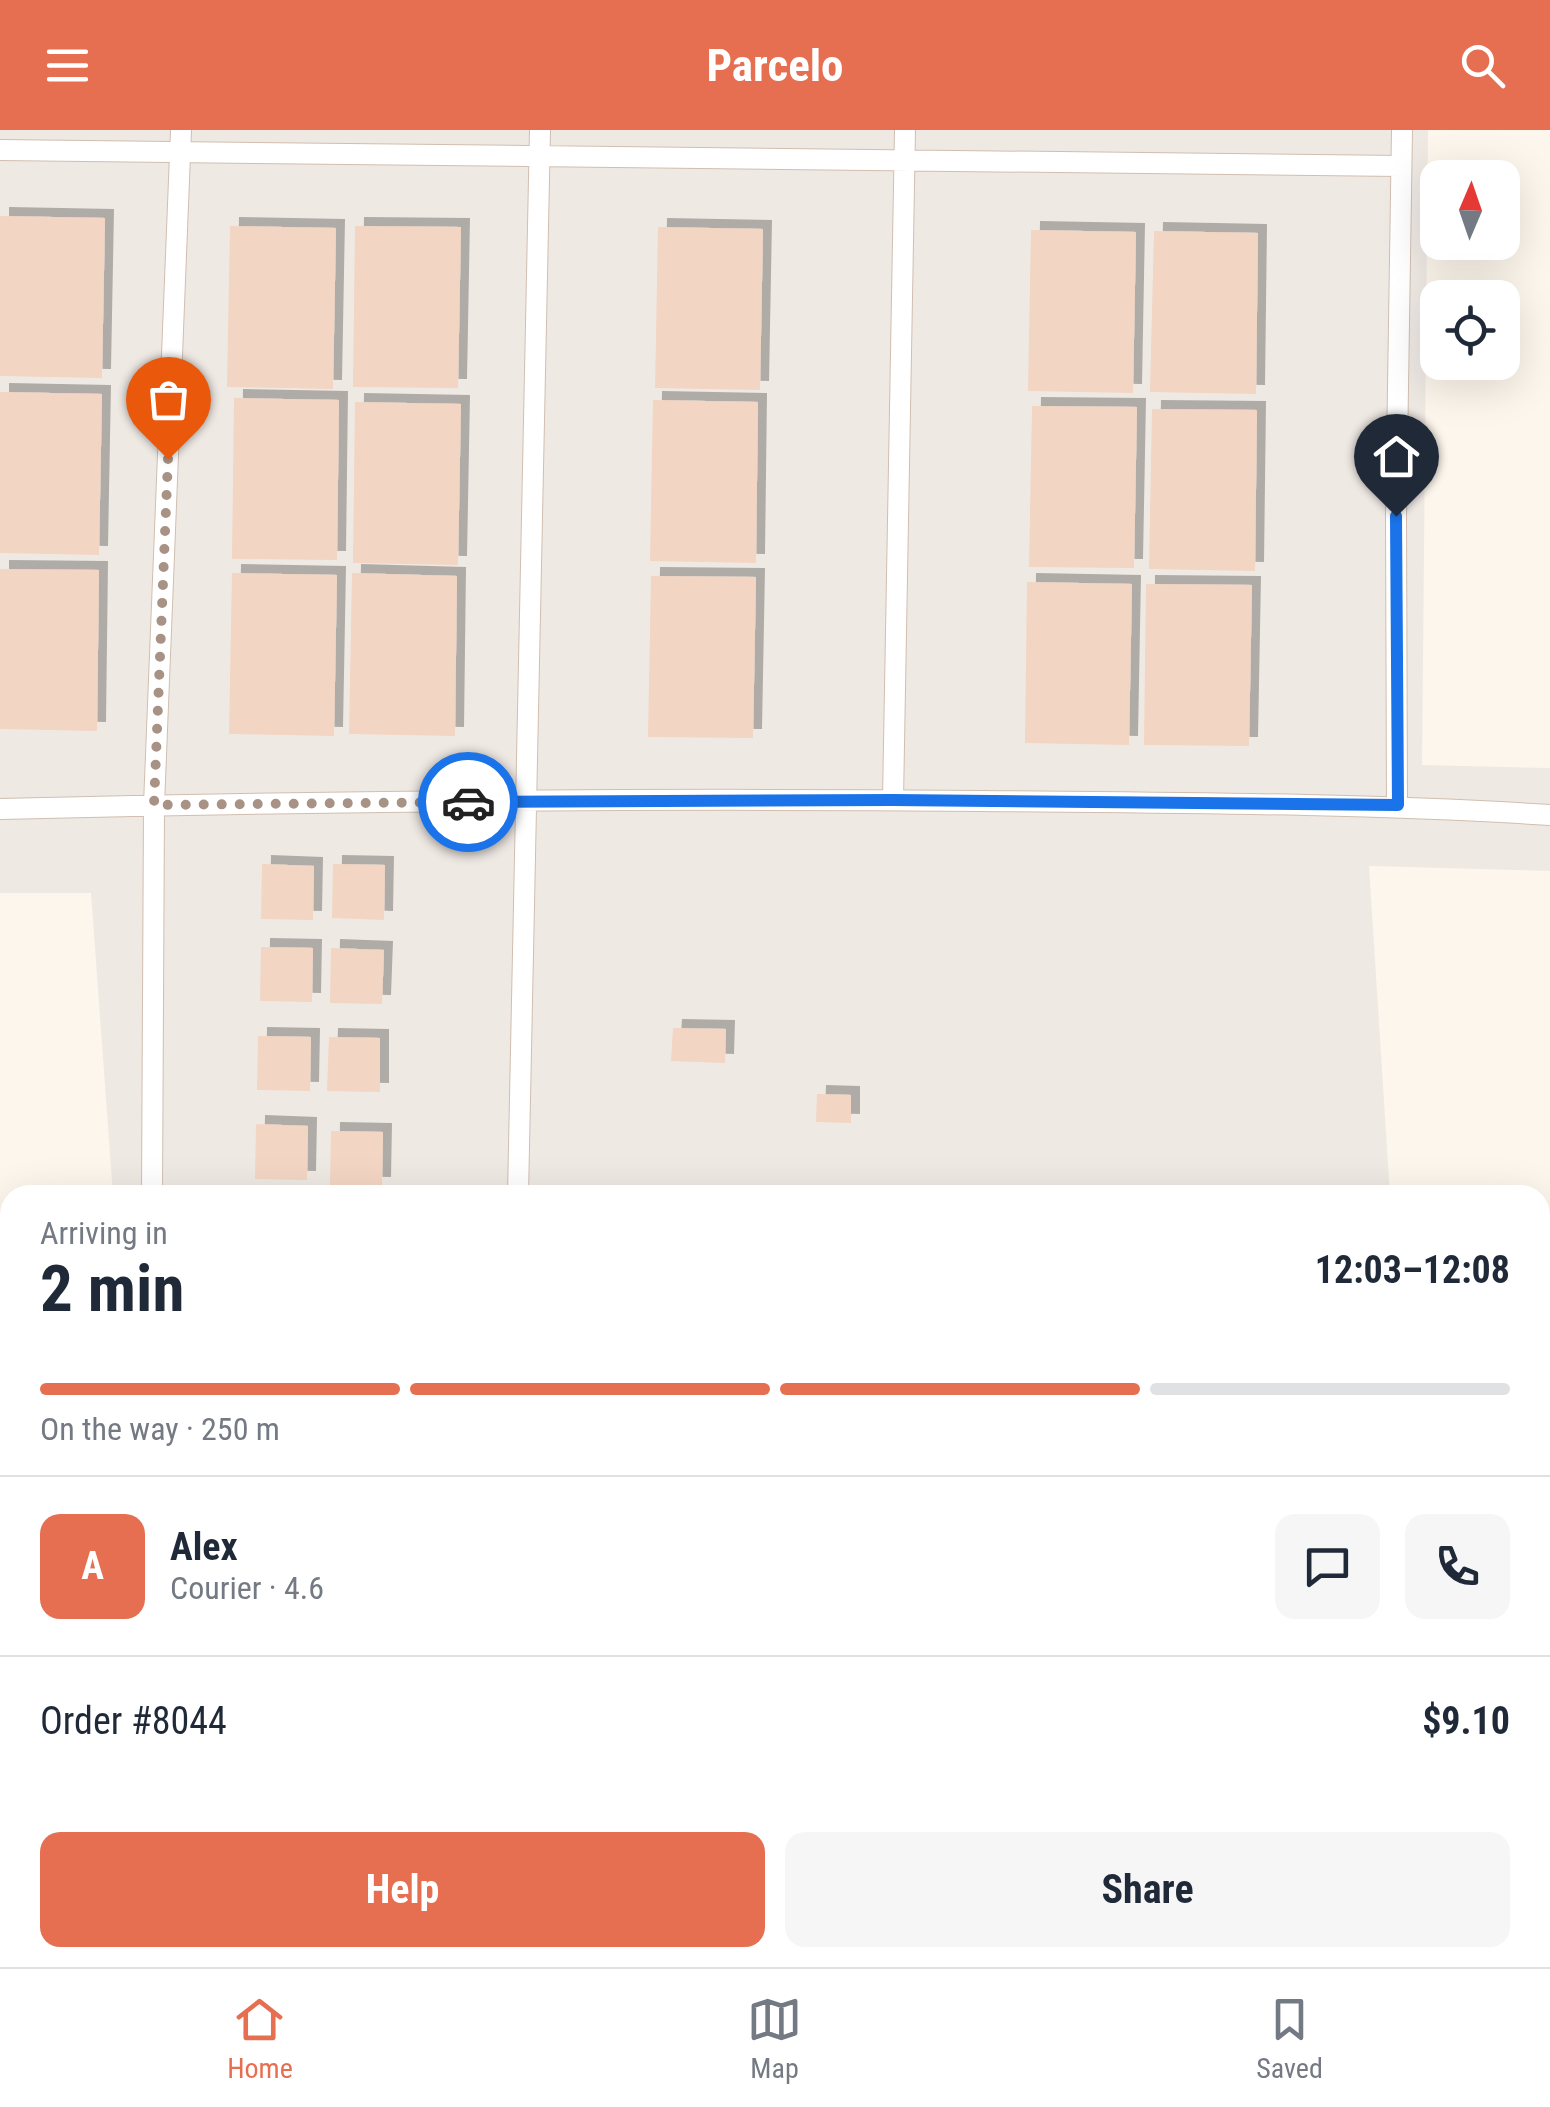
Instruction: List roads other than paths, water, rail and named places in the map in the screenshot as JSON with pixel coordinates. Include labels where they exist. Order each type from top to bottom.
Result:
[{"type":"lane","points":[[518,1185],[540,130]]},
{"type":"lane","points":[[893,800],[905,130]]},
{"type":"lane","points":[[1398,805],[1396,516],[1402,130]]},
{"type":"lane","points":[[152,1185],[154,805],[181,141]]},
{"type":"lane","points":[[0,150],[181,141],[540,154],[1401,166]]},
{"type":"lane","points":[[0,809],[893,800],[1398,805],[1550,815]]}]
